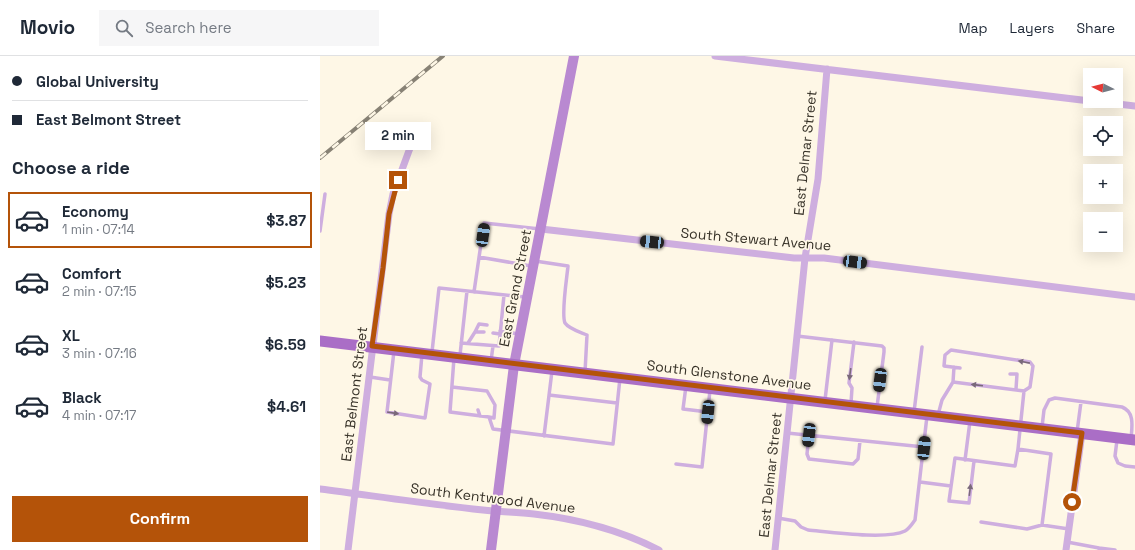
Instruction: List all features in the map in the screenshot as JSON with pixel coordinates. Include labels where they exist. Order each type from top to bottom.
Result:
[{"type":"main road","name":"East Grand Street","points":[[491,550],[514,365],[574,56]]},
{"type":"main road","name":"South Glenstone Avenue","points":[[320,340],[1133,440]]},
{"type":"street","points":[[715,56],[1083,100]]},
{"type":"street","name":"East Delmar Street","points":[[775,550],[805,258],[818,179],[827,69]]},
{"type":"street","points":[[1123,105],[1135,106]]},
{"type":"street","name":"East Belmont Street","points":[[348,550],[389,214],[393,194],[410,148]]},
{"type":"street","name":"South Stewart Avenue","points":[[541,229],[794,258],[824,258],[1135,297]]},
{"type":"street","points":[[1066,550],[1080,433]]},
{"type":"street","name":"South Kentwood Avenue","points":[[320,489],[496,511],[534,514],[587,523],[638,539],[659,550]]},
{"type":"lane","points":[[320,231],[325,194]]},
{"type":"lane","points":[[474,292],[484,223],[541,229]]},
{"type":"lane","points":[[479,258],[568,266],[563,315],[565,323],[587,335],[585,373]]},
{"type":"lane","points":[[394,349],[387,412],[425,418],[430,384],[422,380],[420,376],[427,354],[438,288],[526,297]]},
{"type":"lane","points":[[452,387],[470,391],[487,391],[495,405],[494,418],[450,412],[452,387],[457,357],[462,342],[467,291]]},
{"type":"lane","points":[[462,342],[499,346],[499,330],[504,295]]},
{"type":"lane","points":[[468,343],[479,324],[487,325]]},
{"type":"lane","points":[[493,333],[499,330],[520,334]]},
{"type":"lane","points":[[475,332],[484,332]]},
{"type":"lane","points":[[796,336],[878,345],[884,348],[877,408]]},
{"type":"lane","points":[[825,402],[832,340]]},
{"type":"lane","points":[[850,405],[852,388],[849,383],[854,342]]},
{"type":"lane","points":[[491,362],[493,346]]},
{"type":"lane","points":[[913,413],[922,347]]},
{"type":"lane","points":[[953,382],[1024,391],[1030,387],[1033,366],[1030,362],[951,350],[945,355],[944,366],[960,368]]},
{"type":"lane","points":[[778,518],[795,520],[801,527],[808,530],[886,536],[904,532],[911,527],[915,520],[924,448],[933,415],[953,382],[954,367]]},
{"type":"lane","points":[[544,436],[552,369]]},
{"type":"lane","points":[[1010,374],[1017,374],[1016,390]]},
{"type":"lane","points":[[368,377],[390,380]]},
{"type":"lane","points":[[489,417],[492,429],[613,444],[620,377]]},
{"type":"lane","points":[[686,385],[683,409],[708,412]]},
{"type":"lane","points":[[676,464],[702,467],[710,388]]},
{"type":"lane","points":[[974,461],[969,503],[949,501],[955,458],[1015,466],[1024,391]]},
{"type":"lane","points":[[549,395],[617,403]]},
{"type":"lane","points":[[1041,428],[1044,410],[1049,400],[1055,398],[1128,409],[1131,413],[1133,440]]},
{"type":"lane","points":[[1080,433],[1081,402]]},
{"type":"lane","points":[[478,410],[480,416]]},
{"type":"lane","points":[[965,460],[970,420]]},
{"type":"lane","points":[[787,433],[924,448]]},
{"type":"lane","points":[[809,435],[807,454],[809,460],[853,464],[858,459],[860,441]]},
{"type":"lane","points":[[1117,438],[1115,456],[1118,463],[1125,466],[1135,467]]},
{"type":"lane","points":[[1018,449],[1052,454],[1042,525]]},
{"type":"lane","points":[[920,482],[951,486]]},
{"type":"lane","points":[[981,522],[1028,529],[1042,525],[1068,529]]},
{"type":"lane","points":[[1067,542],[1099,549],[1115,550]]},
{"type":"railway","points":[[320,158],[443,56]]},
{"type":"route","points":[[398,180],[393,194],[389,214],[372,346],[514,365],[1082,433],[1072,502]]}]
